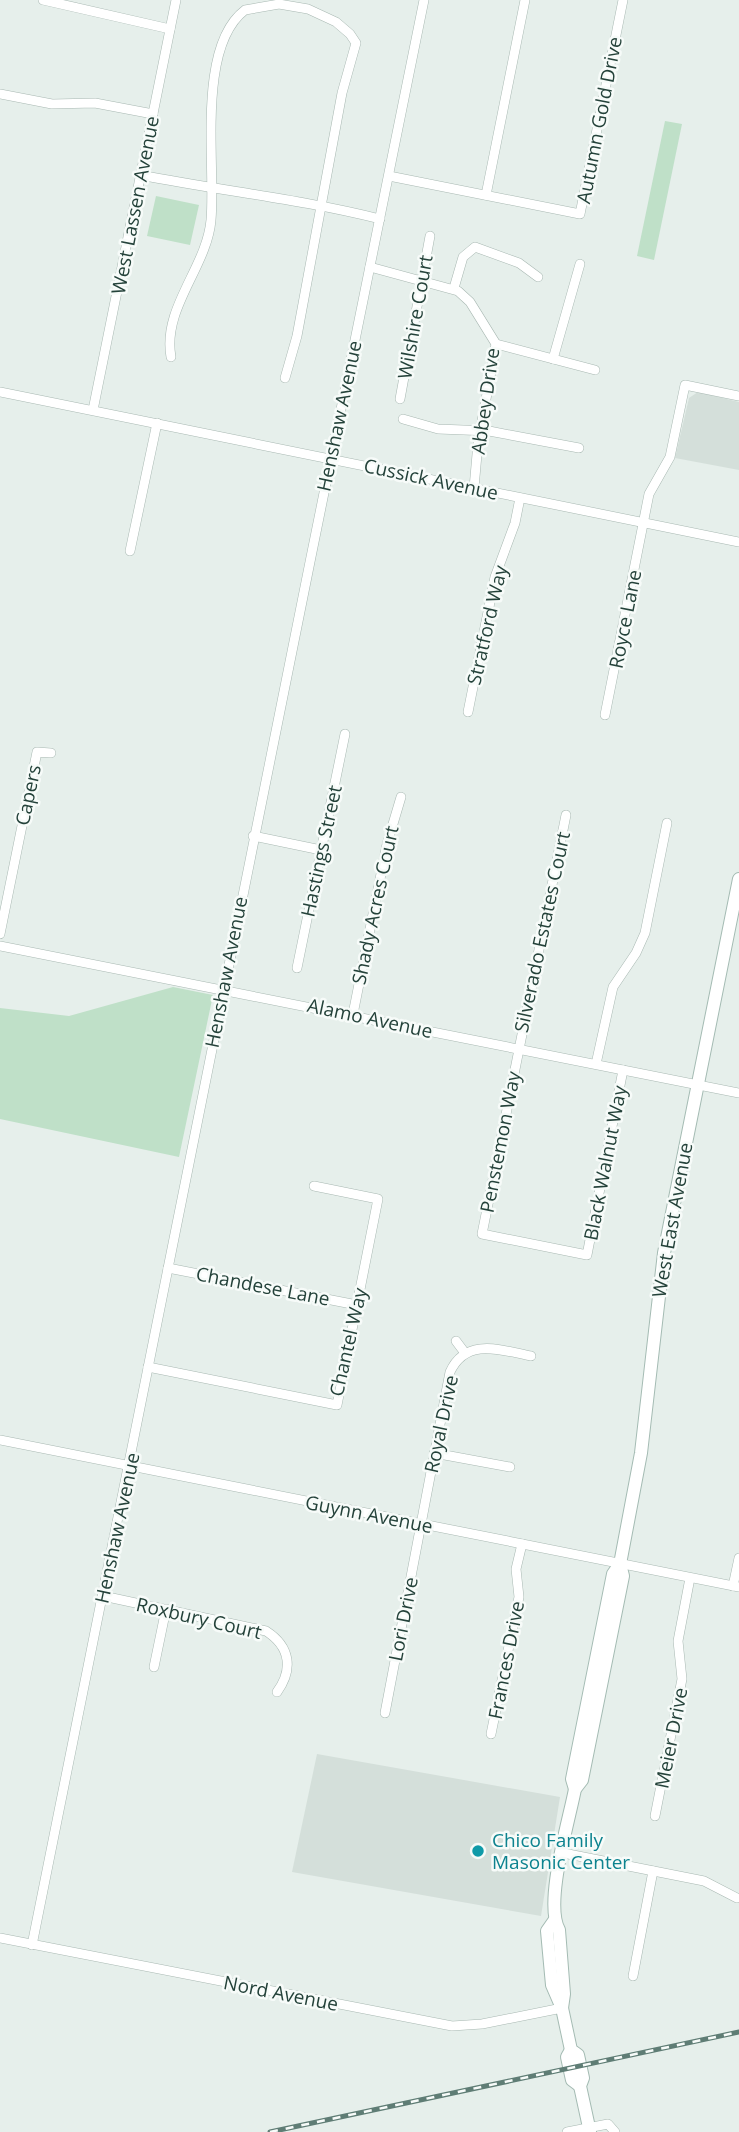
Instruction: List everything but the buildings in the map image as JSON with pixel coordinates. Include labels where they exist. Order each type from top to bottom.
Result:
[{"type":"main road","name":"West East Avenue","points":[[590,2130],[580,2086],[572,2080],[566,2057],[571,2050],[562,2008],[565,1994],[559,1930],[554,1921],[575,1789],[582,1780],[623,1576],[620,1564],[641,1453],[660,1276],[739,880]]},
{"type":"street","points":[[43,0],[170,29]]},
{"type":"street","name":"West Lassen Avenue","points":[[93,410],[176,0]]},
{"type":"street","name":"Henshaw Avenue","points":[[32,1945],[253,836],[424,0]]},
{"type":"street","points":[[486,195],[525,0]]},
{"type":"street","name":"Autumn Gold Drive","points":[[388,176],[580,214],[623,0]]},
{"type":"street","points":[[171,357],[170,341],[177,310],[210,230],[213,188],[209,114],[225,40],[237,17],[245,10],[288,4],[331,19],[350,34],[356,43],[342,93],[297,336],[285,378]]},
{"type":"street","points":[[0,93],[52,104],[95,103],[153,114]]},
{"type":"street","points":[[141,176],[321,205],[380,219]]},
{"type":"street","name":"Wilshire Court","points":[[400,399],[430,236]]},
{"type":"street","points":[[370,267],[454,288],[461,262],[468,250],[475,247],[519,263],[538,278]]},
{"type":"street","points":[[552,359],[580,264]]},
{"type":"street","name":"Abbey Drive","points":[[454,288],[470,302],[496,344],[480,432],[474,488]]},
{"type":"street","points":[[496,344],[595,370]]},
{"type":"street","name":"Royce Lane","points":[[605,715],[651,488],[672,448],[685,385],[739,396]]},
{"type":"street","name":"Cussick Avenue","points":[[0,392],[739,542]]},
{"type":"street","points":[[403,419],[438,429],[480,432],[579,448]]},
{"type":"street","points":[[130,551],[157,423]]},
{"type":"street","name":"Stratford Way","points":[[468,712],[496,571],[513,530],[520,498]]},
{"type":"street","name":"Hastings Street","points":[[297,968],[345,733]]},
{"type":"street","name":"Capers","points":[[0,934],[37,752],[51,753]]},
{"type":"street","name":"Shady Acres Court","points":[[352,1014],[387,844],[401,797]]},
{"type":"street","name":"Silverado Estates Court","points":[[518,1049],[566,815]]},
{"type":"street","points":[[596,1064],[613,987],[636,953],[645,933],[667,823]]},
{"type":"street","points":[[253,836],[321,850]]},
{"type":"street","name":"Alamo Avenue","points":[[0,946],[739,1093]]},
{"type":"street","name":"Penstemon Way","points":[[518,1049],[482,1234],[587,1255]]},
{"type":"street","name":"Black Walnut Way","points":[[587,1255],[623,1070]]},
{"type":"street","name":"Chantel Way","points":[[148,1367],[337,1405],[378,1199],[314,1186]]},
{"type":"street","name":"Chandese Lane","points":[[168,1268],[357,1305]]},
{"type":"street","points":[[456,1340],[465,1353]]},
{"type":"street","name":"Royal Drive","points":[[420,1524],[450,1373],[465,1353],[484,1348],[531,1356]]},
{"type":"street","name":"Guynn Avenue","points":[[0,1440],[736,1587]]},
{"type":"street","points":[[434,1453],[510,1467]]},
{"type":"street","name":"Lori Drive","points":[[385,1713],[420,1524]]},
{"type":"street","name":"Frances Drive","points":[[491,1734],[519,1597],[516,1569],[522,1544]]},
{"type":"street","points":[[736,1587],[739,1558]]},
{"type":"street","name":"Meier Drive","points":[[655,1816],[681,1686],[682,1666],[678,1641],[690,1577]]},
{"type":"street","name":"Roxbury Court","points":[[103,1596],[253,1626],[272,1635],[286,1653],[289,1667],[277,1692]]},
{"type":"street","points":[[155,1667],[166,1609]]},
{"type":"street","points":[[563,1853],[711,1884],[737,1898]]},
{"type":"street","points":[[633,1976],[653,1871]]},
{"type":"street","name":"Nord Avenue","points":[[0,1938],[452,2026],[482,2025],[562,2008]]},
{"type":"street","points":[[567,2132],[590,2130],[608,2124],[615,2132]]},
{"type":"shaded area","points":[[698,392],[739,402],[739,470],[675,458],[689,398]]},
{"type":"shaded area","points":[[317,1754],[560,1797],[541,1916],[292,1872]]},
{"type":"green space","points":[[665,121],[682,124],[654,260],[637,256]]},
{"type":"green space","points":[[156,196],[199,205],[190,245],[147,236]]},
{"type":"green space","points":[[173,987],[213,995],[179,1157],[0,1119],[0,1008],[69,1016]]},
{"type":"railway","points":[[270,2132],[739,2032]]},
{"type":"place","name":"Chico Family Masonic Center","points":[[478,1851]]}]
